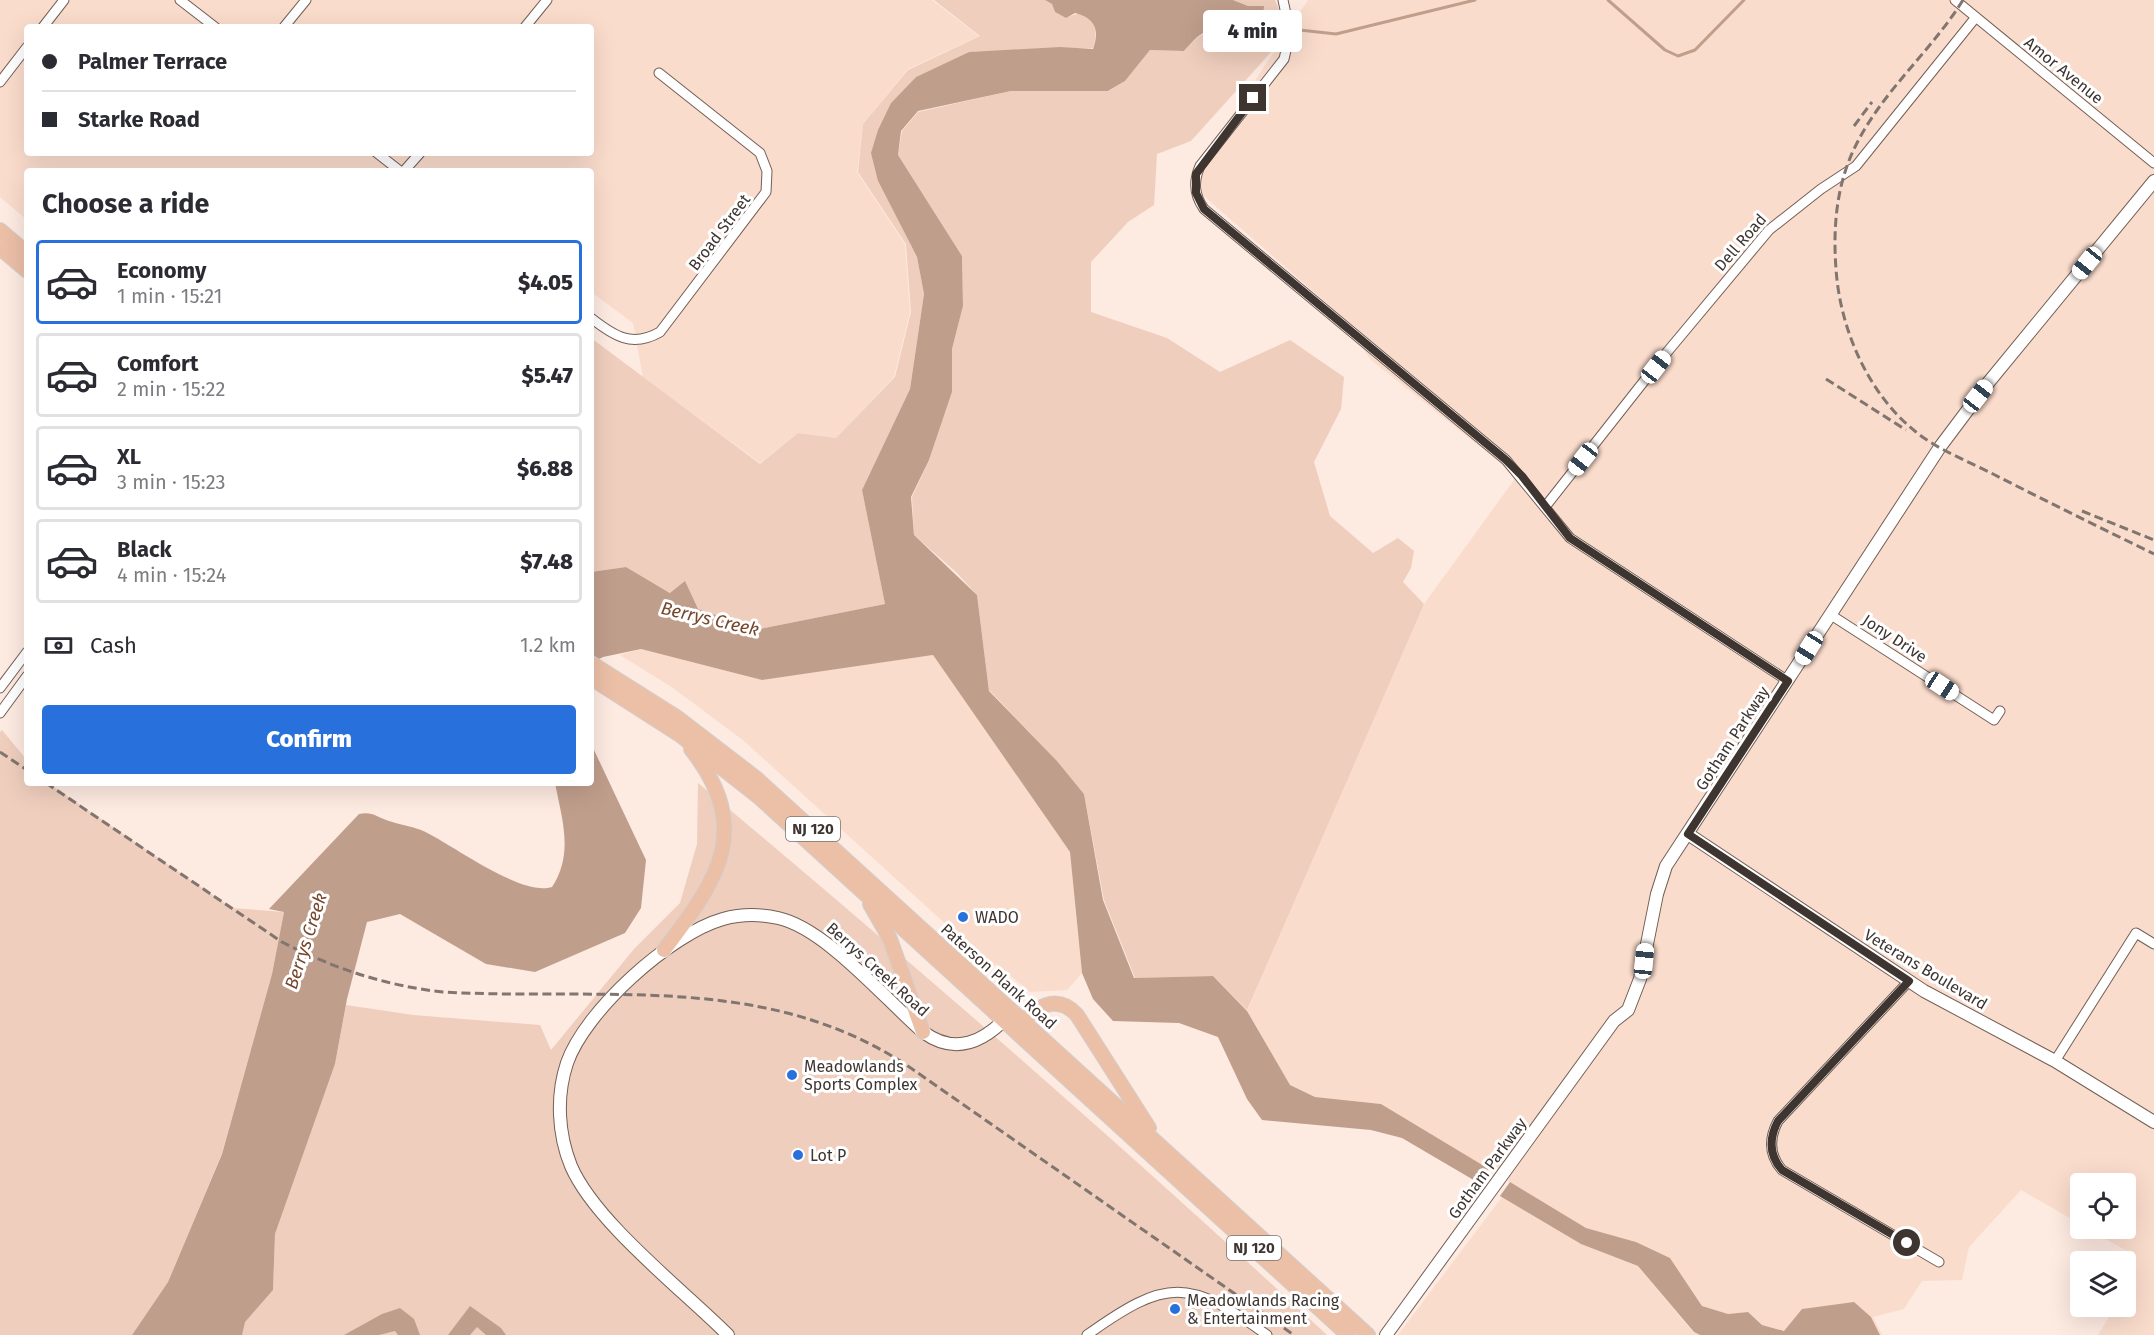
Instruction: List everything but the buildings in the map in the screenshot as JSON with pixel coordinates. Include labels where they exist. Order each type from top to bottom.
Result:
[{"type":"main road","points":[[0,230],[24,250]]},
{"type":"main road","points":[[0,248],[24,268]]},
{"type":"main road","name":"Paterson Plank Road","points":[[594,673],[680,735],[760,798],[859,888],[1162,1147],[1368,1335]]},
{"type":"main road","name":"Paterson Plank Road","points":[[594,673],[678,718],[741,766],[1348,1335]]},
{"type":"main road","points":[[664,950],[709,886],[718,863],[725,833],[723,807],[716,786],[680,735]]},
{"type":"main road","points":[[859,888],[890,939],[923,1032]]},
{"type":"main road","points":[[1014,1020],[1050,1003],[1063,1005],[1073,1011],[1162,1147]]},
{"type":"street","points":[[45,24],[64,0]]},
{"type":"street","points":[[180,0],[210,24]]},
{"type":"street","points":[[286,24],[306,0]]},
{"type":"street","points":[[527,24],[547,0]]},
{"type":"street","points":[[1283,0],[1290,33],[1284,59],[1200,166],[1195,183],[1198,201],[1206,212],[1506,460],[1570,538],[1788,681]]},
{"type":"street","name":"Amor Avenue","points":[[1955,0],[2154,163]]},
{"type":"street","name":"Dell Road","points":[[1545,507],[1663,357],[1769,230],[1784,216],[1856,166],[1976,17]]},
{"type":"street","points":[[0,82],[24,51]]},
{"type":"street","name":"Broad Street","points":[[594,320],[615,336],[624,339],[643,340],[660,332],[766,192],[767,171],[760,153],[659,73]]},
{"type":"street","points":[[381,156],[396,168]]},
{"type":"street","points":[[407,168],[417,156]]},
{"type":"street","name":"Gotham Parkway","points":[[1386,1335],[1608,1030],[1628,1010],[1640,979],[1661,879],[1688,834],[1958,422],[2154,182]]},
{"type":"street","name":"Jony Drive","points":[[1831,615],[1994,720],[2000,711]]},
{"type":"street","points":[[0,688],[24,656]]},
{"type":"street","points":[[0,713],[24,680]]},
{"type":"street","name":"Veterans Boulevard","points":[[1688,834],[1909,981],[2055,1061],[2154,1122]]},
{"type":"street","name":"Berrys Creek Road","points":[[728,1335],[595,1203],[575,1174],[562,1132],[562,1086],[577,1041],[597,1012],[664,950],[704,926],[726,918],[757,915],[789,921],[819,938],[923,1032],[943,1043],[964,1045],[982,1039],[1014,1020]]},
{"type":"street","points":[[2055,1061],[2136,933],[2154,944]]},
{"type":"street","points":[[1909,981],[1778,1121],[1771,1139],[1771,1148],[1782,1170],[1938,1262]]},
{"type":"street","points":[[1087,1335],[1138,1301],[1176,1292],[1197,1294],[1217,1301],[1267,1335]]},
{"type":"shaded area","points":[[0,0],[932,0],[979,36],[908,69],[863,124],[857,172],[905,244],[910,312],[894,377],[836,438],[798,433],[760,463],[643,377],[633,323],[594,294],[594,168],[24,168],[24,217],[0,197]]},
{"type":"shaded area","points":[[934,0],[1045,0],[1052,4],[1055,12],[1066,18],[1082,14],[1092,20],[1095,40],[1093,48],[969,52],[916,77],[891,103],[878,181],[917,257],[924,294],[910,389],[862,490],[885,604],[759,629],[698,609],[626,567],[594,572],[594,340],[760,464],[798,433],[836,438],[895,377],[911,312],[906,244],[858,172],[863,124],[908,70],[980,36]]},
{"type":"shaded area","points":[[1233,0],[1275,0],[1281,15],[1282,40],[1191,141],[1157,154],[1154,205],[1128,222],[1091,262],[1091,312],[1167,338],[1220,372],[1290,340],[1344,377],[1341,409],[1314,462],[1330,516],[1373,553],[1398,538],[1414,551],[1411,568],[1403,582],[1424,604],[1247,1010],[1213,976],[1135,978],[1104,900],[1084,794],[1057,761],[989,690],[977,595],[956,572],[914,535],[912,497],[929,460],[952,392],[952,349],[963,306],[962,256],[898,155],[902,131],[918,112],[1011,91],[1109,91],[1125,81],[1150,50],[1184,51],[1207,32],[1220,30],[1238,32],[1248,25],[1264,7],[1248,6]]},
{"type":"shaded area","points":[[1308,0],[2154,0],[2154,1335],[2098,1335],[2109,1317],[2136,1317],[2136,1251],[2127,1251],[2106,1239],[2136,1239],[2136,1173],[2070,1173],[2070,1218],[2021,1190],[1969,1247],[1962,1280],[1922,1281],[1904,1309],[1873,1317],[1882,1335],[1871,1317],[1802,1309],[1784,1331],[1762,1325],[1748,1312],[1728,1314],[1702,1306],[1670,1258],[1636,1242],[1586,1228],[1381,1104],[1315,1097],[1290,1085],[1247,1011],[1382,694],[1424,604],[1517,476],[1371,360],[1339,314],[1198,191],[1200,164]]},
{"type":"shaded area","points":[[641,649],[762,680],[933,655],[1070,852],[1082,973],[1067,990],[1030,992],[996,964],[993,967],[744,741],[673,688],[620,655]]},
{"type":"shaded area","points":[[2,730],[24,756],[24,786],[52,786],[232,908],[284,912],[272,974],[222,1153],[168,1282],[132,1335],[0,1335],[0,732]]},
{"type":"shaded area","name":"Meadowlands Sports Complex","points":[[698,783],[1016,1055],[1327,1335],[233,1335],[273,1290],[275,1234],[335,1064],[346,1005],[413,1015],[540,1025],[551,1050],[634,949],[680,903],[697,844]]},
{"type":"shaded area","points":[[1502,1197],[1581,1244],[1638,1266],[1693,1332],[1700,1335],[1398,1335]]},
{"type":"water","name":"Berrys Creek","points":[[1045,0],[1233,0],[1248,6],[1264,6],[1262,26],[1248,25],[1238,32],[1213,29],[1196,38],[1184,51],[1150,50],[1125,81],[1108,91],[1011,91],[918,111],[901,131],[898,155],[962,256],[963,306],[952,349],[952,392],[929,460],[911,497],[914,535],[977,595],[989,691],[1057,761],[1084,794],[1103,900],[1134,978],[1213,976],[1247,1011],[1290,1085],[1315,1097],[1381,1104],[1489,1169],[1477,1182],[1402,1138],[1371,1130],[1262,1120],[1247,1099],[1218,1037],[1179,1023],[1113,1021],[1093,999],[1082,973],[1070,852],[933,655],[762,680],[641,649],[603,657],[594,662],[594,572],[626,567],[670,593],[685,581],[698,609],[759,629],[885,604],[862,490],[910,389],[924,294],[917,257],[878,181],[871,153],[878,130],[891,103],[916,77],[969,52],[1060,47],[1093,49],[1096,31],[1091,22],[1075,13],[1066,18],[1055,12],[1052,4]]},
{"type":"water","name":"Berrys Creek","points":[[594,750],[646,860],[641,908],[625,933],[535,972],[486,964],[400,914],[367,922],[347,999],[335,1064],[275,1234],[273,1290],[245,1322],[242,1335],[132,1335],[168,1282],[222,1154],[272,974],[284,912],[269,909],[359,814],[371,814],[421,830],[504,877],[538,888],[552,887],[559,874],[563,862],[563,823],[556,786],[594,786]]},
{"type":"water","points":[[1510,1182],[1586,1228],[1636,1242],[1670,1258],[1702,1306],[1728,1314],[1748,1312],[1762,1325],[1784,1331],[1802,1309],[1854,1302],[1871,1317],[1880,1335],[1700,1335],[1694,1332],[1638,1266],[1581,1244],[1500,1196]]},
{"type":"water","points":[[470,1306],[501,1328],[506,1335],[486,1335],[477,1327],[470,1335],[448,1335]]},
{"type":"water","points":[[400,1308],[414,1319],[420,1335],[398,1335],[395,1331],[379,1335],[344,1335],[382,1314]]},
{"type":"waterway","points":[[1262,26],[1336,34],[1475,0]]},
{"type":"waterway","points":[[1608,0],[1665,50],[1678,56],[1695,50],[1744,0]]},
{"type":"railway","points":[[1963,0],[1936,38],[1878,109],[1865,128],[1848,163],[1837,208],[1835,254],[1839,292],[1850,337],[1871,380],[1884,399],[1916,432],[1954,455],[2154,554]]},
{"type":"railway","points":[[1854,126],[1872,102]]},
{"type":"railway","points":[[1826,379],[1906,430]]},
{"type":"railway","points":[[2082,511],[2154,540]]},
{"type":"railway","points":[[0,752],[24,768]]},
{"type":"railway","points":[[50,786],[282,942],[340,968],[401,985],[443,992],[622,994],[739,1003],[795,1015],[851,1035],[905,1064],[1294,1335]]},
{"type":"place","name":"WADO","points":[[963,917]]},
{"type":"place","name":"Meadowlands Sports Complex","points":[[792,1075]]},
{"type":"place","name":"Lot P","points":[[798,1155]]},
{"type":"place","name":"Meadowlands Racing & Entertainment","points":[[1175,1309]]},
{"type":"route","points":[[1253,98],[1196,174],[1196,193],[1204,209],[1506,460],[1522,476],[1570,538],[1788,681],[1688,834],[1909,981],[1778,1121],[1771,1139],[1773,1157],[1782,1170],[1907,1243]]}]
